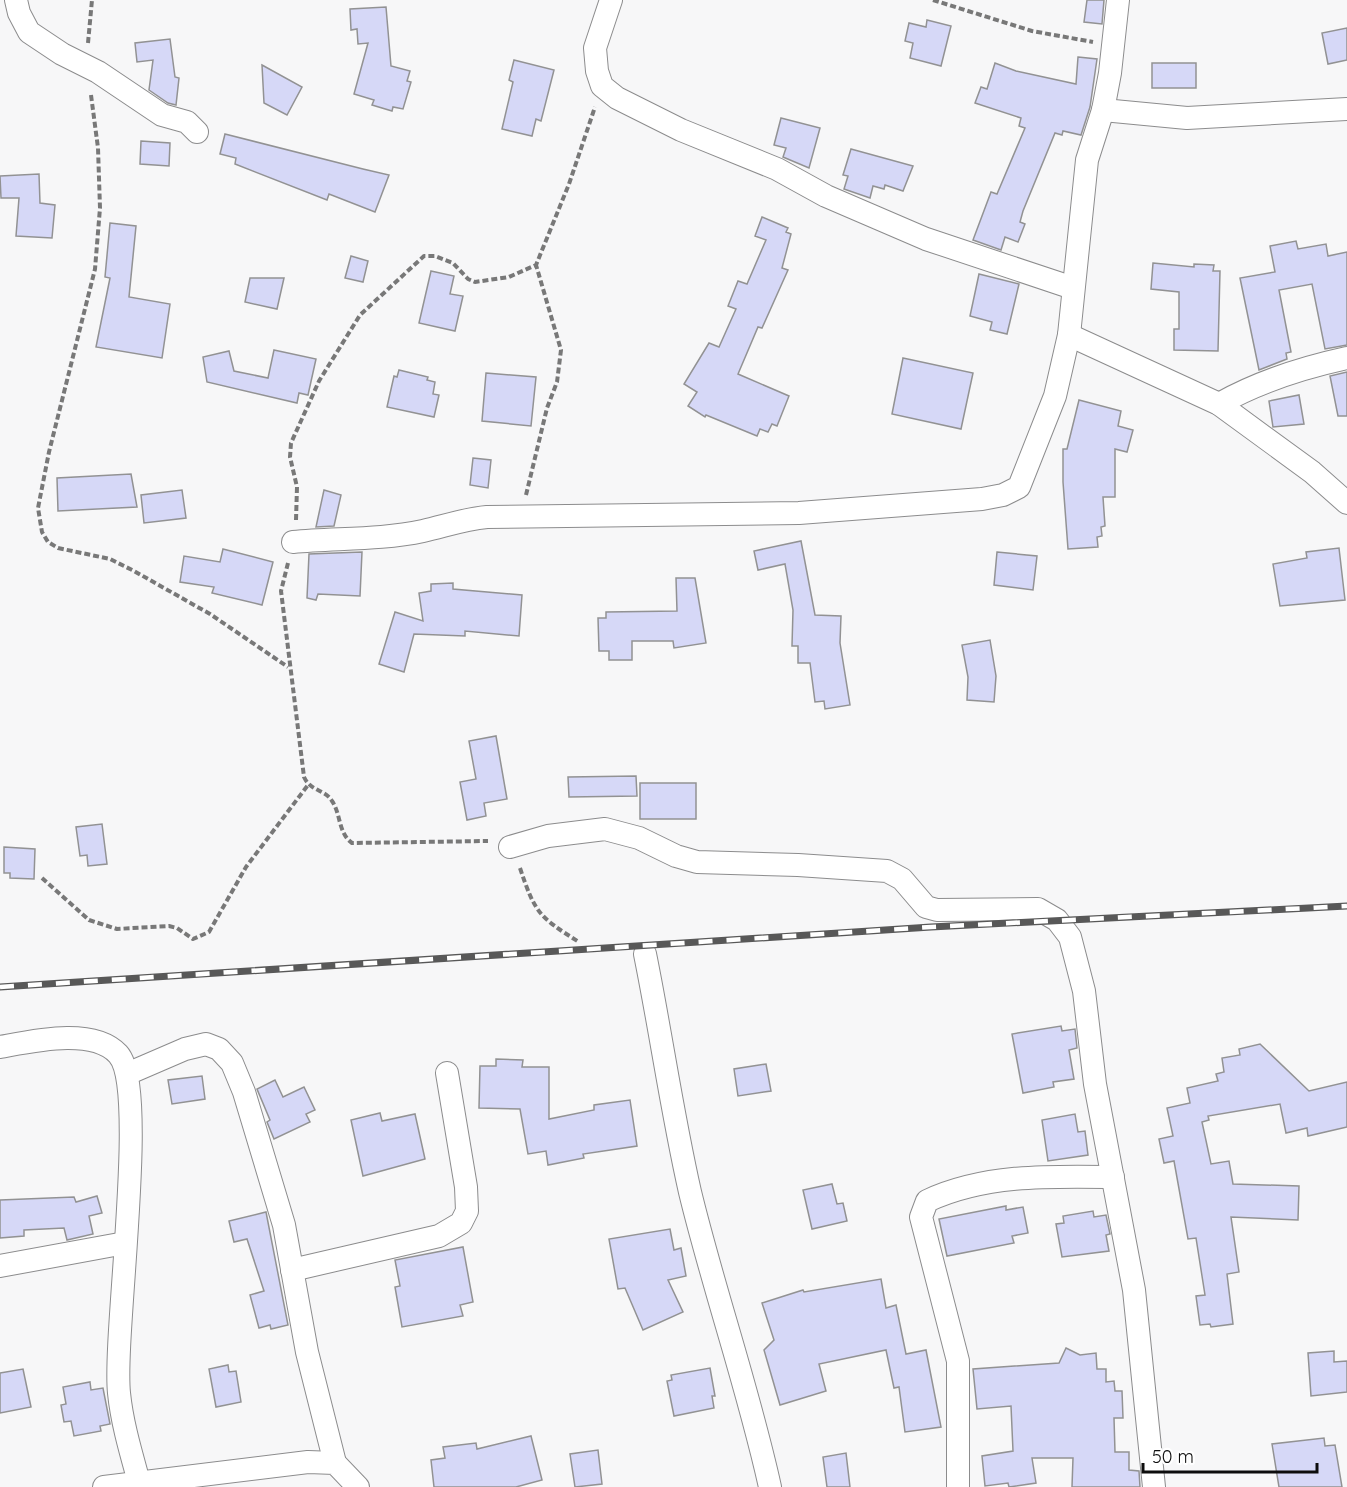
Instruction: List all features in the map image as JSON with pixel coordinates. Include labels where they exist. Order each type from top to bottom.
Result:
[{"type":"street","points":[[16,0],[19,13],[29,32],[62,54],[87,65],[162,115],[187,122],[197,132]]},
{"type":"street","points":[[611,0],[595,48],[597,71],[602,86],[616,98],[692,134],[777,169],[826,196],[926,239],[1073,288]]},
{"type":"street","points":[[293,542],[391,535],[424,530],[457,520],[799,513],[982,499],[1003,495],[1019,487],[1029,467],[1055,396],[1069,335],[1088,160],[1102,110],[1114,45],[1118,0]]},
{"type":"street","points":[[1102,110],[1187,118],[1347,109]]},
{"type":"street","points":[[1069,335],[1219,404],[1312,472],[1347,503]]},
{"type":"street","points":[[1219,404],[1248,387],[1287,372],[1347,358]]},
{"type":"street","points":[[510,847],[548,837],[605,829],[639,838],[676,856],[697,862],[798,864],[887,871],[902,879],[926,907],[937,910],[1038,909],[1057,920],[1070,937],[1084,991],[1095,1084],[1134,1290],[1154,1487]]},
{"type":"street","points":[[645,954],[690,1190],[723,1317],[755,1419],[770,1487]]},
{"type":"street","points":[[0,1047],[36,1041],[88,1038],[105,1043],[120,1055],[127,1074],[131,1101],[129,1199],[119,1392],[139,1482]]},
{"type":"street","points":[[127,1074],[185,1049],[206,1044],[219,1049],[232,1063],[244,1092],[284,1225],[311,1372],[335,1463],[358,1487]]},
{"type":"street","points":[[292,1270],[439,1236],[461,1223],[467,1211],[466,1187],[447,1073]]},
{"type":"street","points":[[958,1487],[958,1361],[921,1217],[927,1201],[944,1193],[984,1183],[1053,1176],[1113,1177]]},
{"type":"street","points":[[0,1266],[125,1243]]},
{"type":"street","points":[[104,1487],[308,1462],[335,1463]]},
{"type":"path","points":[[92,0],[87,65],[98,148],[100,208],[95,269],[49,452],[38,508],[42,532],[48,542],[58,548],[110,559],[134,571],[210,614],[289,668]]},
{"type":"path","points":[[933,0],[1032,31],[1114,45]]},
{"type":"path","points":[[524,517],[526,490],[547,408],[557,382],[561,351],[536,265]]},
{"type":"path","points":[[42,878],[89,920],[117,929],[169,926],[177,928],[194,939],[199,938],[209,932],[246,867],[308,785]]},
{"type":"building","points":[[1087,0],[1104,0],[1102,24],[1084,22]]},
{"type":"building","points":[[386,7],[391,66],[410,71],[407,81],[411,82],[403,109],[393,107],[392,111],[372,105],[374,100],[354,94],[368,43],[358,44],[357,29],[351,30],[350,9]]},
{"type":"building","points":[[927,20],[951,26],[941,66],[910,58],[913,43],[905,41],[909,23],[926,27]]},
{"type":"building","points":[[1347,28],[1347,60],[1328,64],[1322,33]]},
{"type":"building","points":[[170,39],[175,77],[179,78],[176,105],[168,103],[149,90],[153,60],[137,62],[135,43]]},
{"type":"building","points":[[1078,57],[1097,59],[1090,107],[1081,135],[1063,131],[1062,135],[1055,133],[1023,211],[1020,222],[1025,224],[1018,242],[1005,237],[1001,250],[973,240],[991,192],[997,194],[1025,128],[1019,126],[1021,118],[975,103],[981,87],[987,89],[995,63],[1016,71],[1076,84]]},
{"type":"building","points":[[514,60],[554,70],[541,121],[536,119],[532,136],[502,129],[513,82],[509,80]]},
{"type":"building","points":[[1152,63],[1196,63],[1196,88],[1152,88]]},
{"type":"building","points":[[262,65],[302,87],[287,115],[264,103]]},
{"type":"building","points":[[781,118],[820,128],[809,168],[783,157],[786,148],[774,145]]},
{"type":"building","points":[[225,134],[389,175],[375,212],[329,194],[327,200],[235,164],[236,158],[220,154]]},
{"type":"building","points":[[141,141],[170,143],[169,166],[140,164]]},
{"type":"building","points":[[851,149],[913,166],[903,191],[885,185],[884,189],[873,186],[870,198],[844,189],[848,176],[843,175]]},
{"type":"building","points":[[39,174],[40,203],[55,205],[52,238],[16,236],[19,198],[1,198],[0,176]]},
{"type":"building","points":[[762,217],[788,228],[786,232],[791,234],[782,268],[788,270],[762,328],[758,327],[738,374],[789,396],[777,426],[772,424],[768,432],[760,429],[757,436],[706,415],[705,417],[688,406],[697,392],[684,384],[709,343],[719,347],[736,309],[728,306],[738,281],[747,284],[766,240],[755,236]]},
{"type":"building","points":[[110,223],[136,226],[129,297],[170,304],[162,358],[96,347],[110,278],[105,277]]},
{"type":"building","points":[[1296,241],[1298,249],[1326,244],[1328,256],[1347,252],[1347,345],[1325,349],[1312,284],[1279,290],[1291,352],[1286,353],[1287,359],[1259,370],[1240,278],[1275,272],[1270,246]]},
{"type":"building","points":[[351,256],[368,261],[363,282],[345,278]]},
{"type":"building","points":[[1153,263],[1194,267],[1194,264],[1214,265],[1213,271],[1220,271],[1218,351],[1174,350],[1174,329],[1179,329],[1179,292],[1151,289]]},
{"type":"building","points":[[431,271],[454,276],[450,294],[463,296],[455,331],[419,323]]},
{"type":"building","points":[[979,274],[1019,284],[1007,334],[990,330],[992,322],[970,316]]},
{"type":"building","points":[[250,278],[284,278],[277,309],[245,302]]},
{"type":"building","points":[[274,350],[316,359],[308,395],[299,393],[297,403],[207,382],[203,357],[229,351],[234,371],[268,378]]},
{"type":"building","points":[[903,358],[973,373],[961,429],[892,414]]},
{"type":"building","points":[[399,370],[428,377],[427,380],[435,382],[433,394],[439,395],[434,417],[387,407],[394,376],[397,377]]},
{"type":"building","points":[[1347,372],[1347,416],[1338,416],[1330,376]]},
{"type":"building","points":[[486,373],[536,377],[531,426],[482,421]]},
{"type":"building","points":[[1299,395],[1304,424],[1273,427],[1269,401]]},
{"type":"building","points":[[1079,400],[1121,411],[1118,426],[1133,430],[1127,452],[1115,449],[1115,497],[1103,497],[1105,526],[1101,527],[1102,536],[1097,537],[1098,547],[1068,549],[1063,449],[1067,449]]},
{"type":"building","points":[[473,458],[491,460],[488,488],[470,485]]},
{"type":"building","points":[[131,474],[137,507],[58,511],[57,478]]},
{"type":"building","points":[[182,490],[186,518],[144,523],[141,495]]},
{"type":"building","points":[[324,490],[341,495],[334,526],[316,527]]},
{"type":"building","points":[[801,541],[815,615],[841,616],[840,643],[850,705],[825,709],[824,701],[815,702],[810,663],[798,663],[798,646],[792,646],[793,610],[785,564],[758,570],[754,551]]},
{"type":"building","points":[[1339,548],[1345,600],[1280,606],[1273,564],[1307,558],[1306,552]]},
{"type":"building","points":[[223,549],[273,562],[262,605],[212,593],[214,587],[180,582],[184,556],[220,562]]},
{"type":"building","points":[[362,552],[360,596],[318,594],[316,600],[307,598],[309,554]]},
{"type":"building","points":[[997,552],[1037,556],[1033,590],[994,585]]},
{"type":"building","points":[[676,578],[695,578],[706,643],[674,648],[673,641],[632,641],[632,660],[609,660],[609,651],[599,651],[598,618],[606,618],[606,612],[677,611]]},
{"type":"building","points":[[453,583],[453,589],[522,595],[519,636],[465,631],[465,636],[414,634],[404,672],[379,664],[395,612],[423,621],[419,593],[431,591],[431,584]]},
{"type":"building","points":[[990,640],[996,676],[994,702],[967,700],[968,677],[962,645]]},
{"type":"building","points":[[496,736],[507,799],[484,803],[486,816],[467,820],[460,782],[476,779],[469,741]]},
{"type":"building","points":[[636,776],[637,796],[569,797],[568,777]]},
{"type":"building","points":[[640,783],[696,783],[696,819],[640,819]]},
{"type":"building","points":[[102,824],[107,864],[88,866],[87,855],[80,856],[76,827]]},
{"type":"building","points":[[4,847],[35,849],[34,879],[10,878],[10,873],[4,873]]},
{"type":"building","points":[[1061,1026],[1062,1031],[1075,1029],[1077,1048],[1069,1050],[1074,1079],[1053,1082],[1054,1087],[1023,1093],[1012,1034]]},
{"type":"building","points":[[1260,1044],[1309,1091],[1347,1082],[1347,1127],[1308,1136],[1307,1128],[1286,1133],[1280,1104],[1208,1116],[1209,1120],[1202,1122],[1211,1164],[1229,1161],[1233,1184],[1299,1186],[1298,1220],[1231,1217],[1239,1272],[1227,1274],[1233,1324],[1211,1327],[1210,1324],[1200,1325],[1196,1296],[1205,1295],[1196,1238],[1188,1239],[1174,1161],[1164,1163],[1159,1139],[1173,1136],[1167,1108],[1190,1103],[1187,1088],[1218,1081],[1216,1074],[1224,1072],[1222,1058],[1240,1055],[1239,1049]]},
{"type":"building","points":[[496,1059],[523,1060],[522,1067],[549,1067],[549,1119],[594,1110],[594,1105],[630,1100],[637,1146],[583,1154],[584,1158],[548,1165],[546,1151],[528,1154],[520,1109],[479,1108],[480,1066],[496,1066]]},
{"type":"building","points":[[766,1064],[771,1091],[738,1096],[734,1069]]},
{"type":"building","points":[[202,1076],[205,1099],[172,1104],[168,1080]]},
{"type":"building","points":[[275,1080],[283,1097],[304,1087],[315,1110],[306,1114],[310,1122],[274,1139],[267,1122],[270,1120],[257,1089]]},
{"type":"building","points":[[380,1113],[382,1121],[415,1114],[425,1159],[363,1176],[351,1120]]},
{"type":"building","points":[[1075,1114],[1078,1132],[1085,1131],[1088,1155],[1048,1161],[1042,1120]]},
{"type":"building","points":[[832,1184],[837,1204],[843,1203],[847,1221],[812,1229],[803,1190]]},
{"type":"building","points":[[97,1196],[102,1213],[89,1216],[93,1234],[67,1240],[64,1228],[24,1230],[24,1236],[0,1238],[0,1200],[74,1197],[76,1202]]},
{"type":"building","points":[[1006,1206],[1006,1210],[1023,1207],[1028,1233],[1012,1236],[1014,1243],[947,1256],[939,1219]]},
{"type":"building","points":[[1093,1211],[1094,1217],[1106,1215],[1110,1234],[1106,1235],[1109,1251],[1062,1257],[1056,1224],[1064,1223],[1063,1216]]},
{"type":"building","points":[[266,1212],[288,1325],[271,1329],[270,1325],[259,1328],[250,1295],[264,1291],[247,1239],[234,1242],[229,1221]]},
{"type":"building","points":[[670,1229],[674,1250],[681,1248],[686,1276],[668,1280],[683,1312],[643,1330],[625,1288],[618,1289],[609,1239]]},
{"type":"building","points":[[463,1247],[473,1302],[460,1305],[463,1316],[402,1327],[395,1287],[400,1286],[395,1260]]},
{"type":"building","points":[[881,1279],[886,1308],[896,1305],[906,1354],[926,1350],[941,1427],[905,1432],[899,1387],[894,1388],[886,1350],[819,1364],[826,1391],[780,1405],[764,1350],[774,1340],[762,1303],[803,1290],[804,1292]]},
{"type":"building","points":[[1066,1348],[1080,1355],[1096,1353],[1097,1369],[1106,1369],[1106,1382],[1114,1381],[1115,1391],[1122,1391],[1123,1418],[1114,1418],[1115,1452],[1129,1452],[1129,1470],[1139,1471],[1140,1487],[1072,1487],[1073,1458],[1032,1458],[1036,1483],[1009,1487],[1008,1483],[985,1486],[982,1456],[1013,1451],[1011,1406],[977,1409],[973,1369],[1059,1363]]},
{"type":"building","points":[[1334,1351],[1334,1362],[1347,1361],[1347,1392],[1311,1396],[1308,1353]]},
{"type":"building","points":[[228,1365],[229,1372],[236,1371],[241,1402],[216,1407],[209,1369]]},
{"type":"building","points":[[710,1368],[715,1396],[712,1396],[714,1408],[674,1416],[667,1381],[672,1380],[671,1375]]},
{"type":"building","points":[[23,1369],[31,1407],[0,1413],[0,1373]]},
{"type":"building","points":[[90,1382],[91,1390],[103,1388],[110,1424],[100,1426],[101,1431],[74,1436],[71,1421],[64,1422],[61,1405],[66,1404],[63,1387]]},
{"type":"building","points":[[531,1436],[542,1480],[516,1487],[434,1487],[431,1460],[445,1458],[443,1447],[476,1443],[477,1449]]},
{"type":"building","points":[[1324,1438],[1325,1446],[1335,1445],[1342,1487],[1279,1487],[1272,1444]]},
{"type":"building","points":[[598,1450],[602,1484],[575,1487],[570,1454]]},
{"type":"building","points":[[846,1453],[850,1487],[827,1487],[823,1457]]},
{"type":"railway","points":[[0,987],[931,927],[1347,906]]}]
